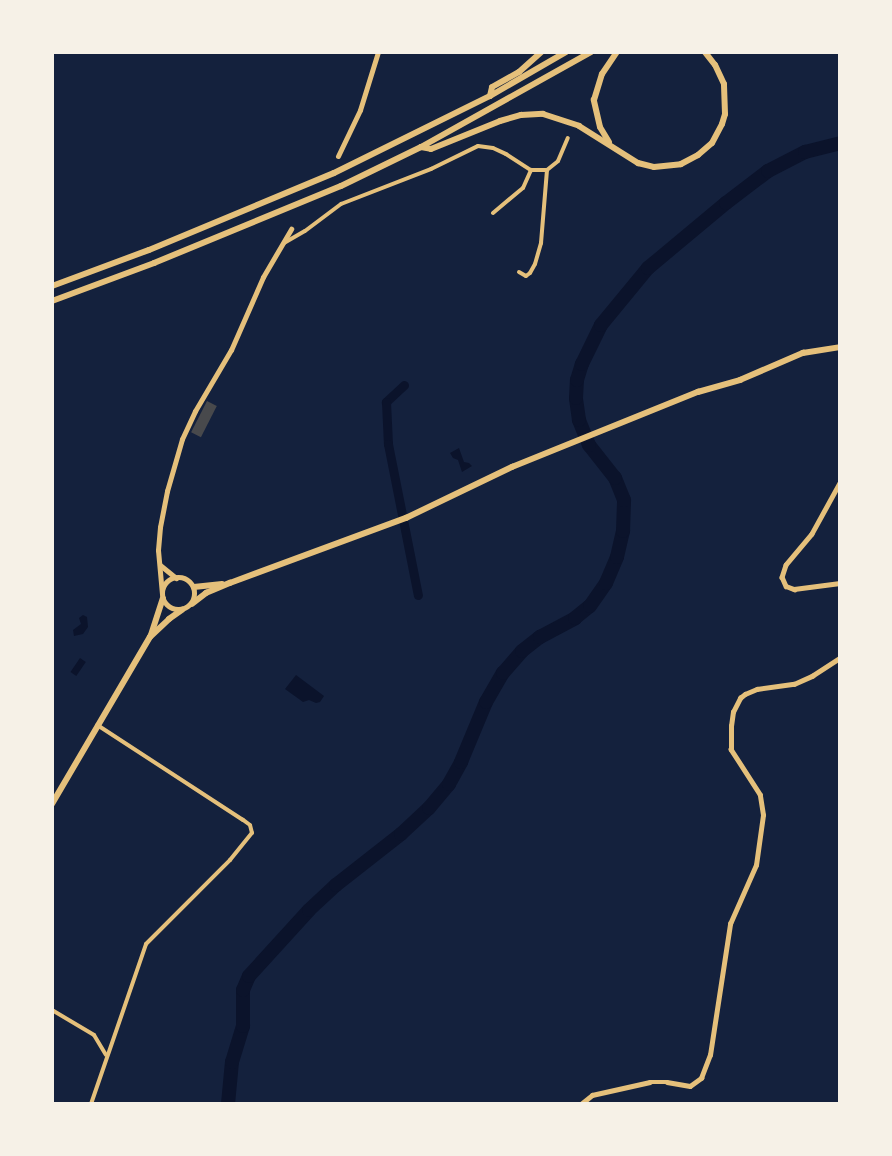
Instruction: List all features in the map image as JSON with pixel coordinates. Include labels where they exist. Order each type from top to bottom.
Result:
[{"type":"highway","points":[[490,96],[492,87],[519,72],[542,52]]},
{"type":"highway","points":[[52,286],[286,194],[382,150],[490,96],[566,52]]},
{"type":"highway","points":[[52,301],[154,263],[292,207],[421,147],[591,52]]},
{"type":"highway","points":[[617,52],[602,74],[594,100],[600,127],[617,150]]},
{"type":"highway","points":[[421,147],[431,149],[514,117],[543,114],[580,126],[638,163],[664,167],[689,160],[712,143],[722,124],[726,94],[720,75],[705,52]]},
{"type":"main road","points":[[338,156],[360,110],[378,52]]},
{"type":"main road","points":[[182,610],[170,608],[163,596],[159,564],[160,527],[167,491],[182,439],[195,411],[231,350],[256,292],[291,229]]},
{"type":"main road","points":[[150,638],[169,619],[182,610],[206,594],[230,583],[399,521],[512,467],[698,392],[740,380],[803,353],[840,347]]},
{"type":"main road","points":[[159,564],[176,578],[185,579],[194,587],[195,597],[192,604]]},
{"type":"main road","points":[[52,804],[150,638],[166,585],[176,578]]},
{"type":"main road","points":[[194,587],[230,583]]},
{"type":"street","points":[[282,244],[305,231],[341,204],[432,169],[478,146],[493,148],[531,170],[547,170],[558,161],[568,138]]},
{"type":"street","points":[[493,213],[523,188],[531,170]]},
{"type":"street","points":[[519,272],[526,276],[530,273],[535,264],[541,243],[547,170]]},
{"type":"street","points":[[840,483],[812,534],[786,566],[782,576],[786,586],[794,589],[840,583]]},
{"type":"street","points":[[581,1104],[592,1095],[650,1082],[667,1082],[690,1086],[701,1078],[710,1056],[730,924],[756,865],[762,815],[760,795],[731,750],[730,726],[733,712],[740,698],[745,694],[757,689],[794,684],[812,676],[840,658]]},
{"type":"street","points":[[91,1104],[106,1055],[146,944],[230,860],[252,833],[250,825],[243,820],[98,725]]},
{"type":"street","points":[[52,1010],[94,1035],[106,1055]]},
{"type":"water","points":[[459,448],[464,462],[472,466],[462,472],[458,460],[453,458],[450,453]]},
{"type":"water","points":[[83,615],[87,617],[88,627],[83,634],[74,636],[73,630],[81,624],[79,618]]},
{"type":"water","points":[[80,658],[86,662],[76,676],[70,672]]},
{"type":"water","points":[[296,675],[324,696],[320,702],[316,703],[309,700],[303,702],[285,689]]},
{"type":"building","points":[[207,401],[217,406],[201,437],[191,432]]},
{"type":"waterway","points":[[228,1104],[232,1062],[243,1026],[243,990],[249,976],[309,910],[336,885],[401,834],[429,808],[449,784],[461,762],[486,702],[503,673],[522,651],[540,637],[575,618],[590,606],[606,583],[617,557],[623,531],[624,500],[615,478],[589,445],[579,420],[576,398],[577,380],[582,364],[601,325],[648,268],[726,203],[768,171],[805,152],[840,143]]},
{"type":"waterway","points":[[404,385],[386,402],[388,444],[418,595]]}]
